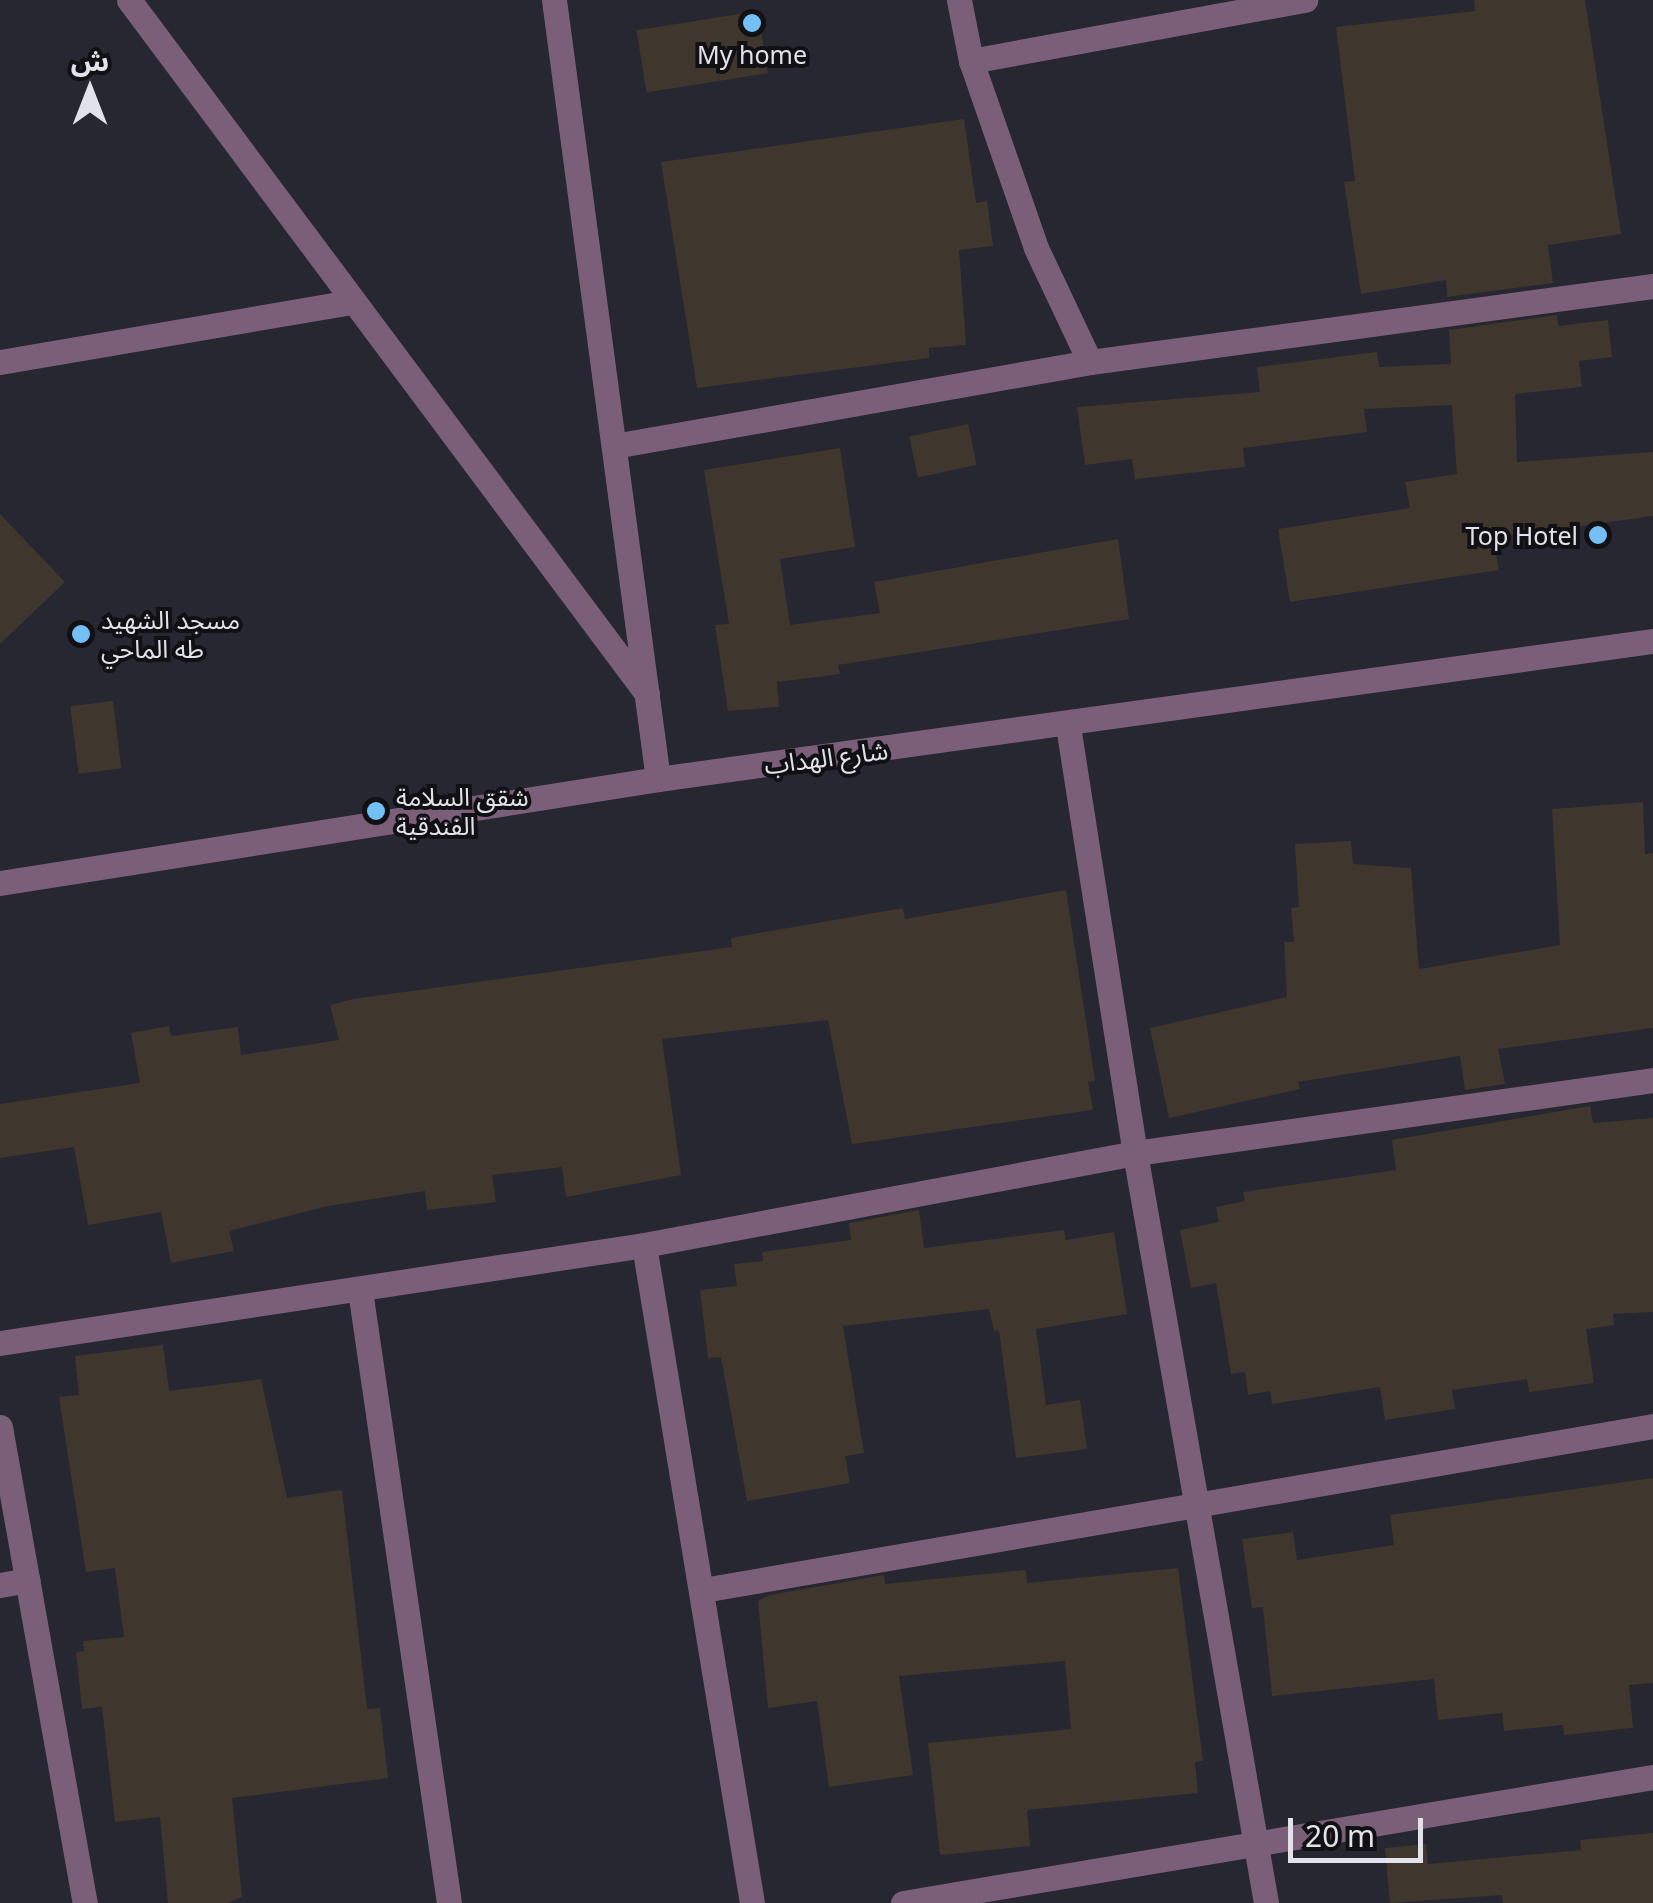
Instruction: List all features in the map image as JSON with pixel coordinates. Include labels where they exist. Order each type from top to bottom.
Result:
[{"type":"street","points":[[129,0],[647,694]]},
{"type":"street","points":[[554,0],[658,779]]},
{"type":"street","points":[[959,0],[971,61],[1036,248],[1090,362]]},
{"type":"street","points":[[971,61],[1305,0]]},
{"type":"street","points":[[614,446],[1090,362],[1653,286]]},
{"type":"street","points":[[0,362],[352,302]]},
{"type":"street","name":"شارع الهداب","points":[[0,883],[658,779],[1068,726],[1653,642]]},
{"type":"street","points":[[1068,726],[1134,1153],[1266,1903]]},
{"type":"street","points":[[0,1343],[644,1245],[1134,1153],[1653,1080]]},
{"type":"street","points":[[644,1245],[752,1903]]},
{"type":"street","points":[[360,1290],[449,1903]]},
{"type":"street","points":[[702,1590],[1196,1500],[1653,1426]]},
{"type":"street","points":[[0,1427],[85,1903]]},
{"type":"street","points":[[0,1584],[28,1580]]},
{"type":"street","points":[[903,1903],[1653,1777]]},
{"type":"building","points":[[1474,0],[1585,0],[1621,234],[1548,245],[1553,283],[1447,297],[1446,280],[1361,294],[1344,182],[1355,181],[1336,27],[1475,11]]},
{"type":"building","points":[[758,11],[768,73],[646,92],[637,30]]},
{"type":"building","points":[[964,119],[976,203],[987,201],[993,246],[959,250],[966,345],[929,348],[929,358],[697,388],[661,162]]},
{"type":"building","points":[[1557,315],[1558,326],[1608,320],[1612,357],[1579,361],[1582,387],[1515,394],[1517,462],[1653,452],[1653,516],[1493,538],[1499,570],[1290,602],[1278,529],[1410,508],[1405,482],[1457,474],[1452,405],[1364,409],[1367,432],[1243,448],[1245,467],[1135,479],[1132,459],[1085,465],[1077,407],[1260,392],[1257,367],[1377,352],[1379,367],[1451,364],[1449,330]]},
{"type":"building","points":[[968,424],[977,465],[918,478],[909,436]]},
{"type":"building","points":[[840,448],[855,547],[780,559],[790,625],[880,613],[874,582],[1118,539],[1129,619],[838,665],[840,674],[777,682],[779,707],[728,711],[715,625],[729,624],[704,470]]},
{"type":"building","points":[[0,514],[65,582],[0,644]]},
{"type":"building","points":[[113,701],[121,768],[79,774],[70,706]]},
{"type":"building","points":[[1643,802],[1645,854],[1653,853],[1653,1028],[1498,1049],[1505,1084],[1465,1090],[1460,1056],[1298,1082],[1300,1089],[1169,1118],[1150,1028],[1287,997],[1284,942],[1294,942],[1291,908],[1299,907],[1295,844],[1351,841],[1353,864],[1411,868],[1419,969],[1560,945],[1552,809]]},
{"type":"building","points":[[1066,890],[1095,1081],[1088,1082],[1093,1110],[852,1144],[828,1020],[662,1039],[681,1175],[566,1197],[562,1167],[492,1175],[496,1202],[427,1210],[425,1191],[328,1206],[229,1231],[234,1251],[171,1263],[161,1212],[88,1225],[74,1147],[0,1158],[0,1104],[140,1083],[131,1033],[169,1026],[171,1036],[238,1027],[241,1055],[339,1040],[330,1005],[353,999],[732,947],[731,938],[903,908],[905,919]]},
{"type":"building","points":[[1590,1106],[1593,1123],[1653,1118],[1653,1312],[1613,1314],[1614,1325],[1586,1329],[1594,1383],[1529,1392],[1527,1379],[1452,1390],[1455,1409],[1385,1420],[1380,1387],[1272,1404],[1270,1391],[1248,1395],[1245,1372],[1231,1374],[1216,1283],[1191,1288],[1180,1230],[1219,1222],[1216,1207],[1245,1201],[1243,1192],[1396,1170],[1392,1140]]},
{"type":"building","points":[[919,1210],[924,1248],[1064,1230],[1066,1240],[1114,1232],[1127,1314],[1036,1329],[1046,1405],[1080,1400],[1087,1449],[1016,1458],[999,1330],[994,1331],[989,1309],[843,1326],[864,1453],[845,1456],[850,1483],[747,1501],[721,1357],[708,1358],[700,1290],[737,1286],[734,1264],[763,1261],[762,1252],[851,1240],[849,1223]]},
{"type":"building","points":[[163,1345],[169,1391],[261,1379],[287,1498],[342,1490],[367,1709],[380,1708],[388,1778],[232,1798],[242,1897],[227,1903],[168,1903],[160,1817],[115,1822],[102,1707],[82,1709],[76,1652],[84,1651],[83,1641],[124,1637],[115,1568],[86,1572],[59,1397],[79,1395],[75,1356]]},
{"type":"building","points":[[1653,1478],[1653,1683],[1629,1685],[1633,1728],[1564,1735],[1563,1725],[1504,1731],[1502,1713],[1438,1720],[1434,1679],[1272,1696],[1263,1607],[1252,1608],[1242,1539],[1293,1532],[1297,1560],[1394,1545],[1390,1515]]},
{"type":"building","points":[[1178,1568],[1203,1761],[1195,1762],[1198,1793],[1027,1810],[1030,1846],[940,1855],[928,1743],[1071,1729],[1065,1661],[899,1676],[913,1775],[829,1787],[817,1701],[768,1708],[758,1601],[770,1595],[884,1575],[885,1584],[1026,1570],[1027,1583]]},
{"type":"building","points":[[1653,1833],[1653,1903],[1503,1903],[1502,1895],[1390,1903],[1385,1848],[1426,1844],[1428,1864],[1581,1850],[1580,1840]]},
{"type":"place","name":"My home","points":[[752,23]]},
{"type":"place","name":"Top Hotel","points":[[1598,535]]},
{"type":"place","name":"مسجد الشهيد طه الماحي","points":[[81,634]]},
{"type":"place","name":"شقق السلامة الفندقية","points":[[376,811]]}]
